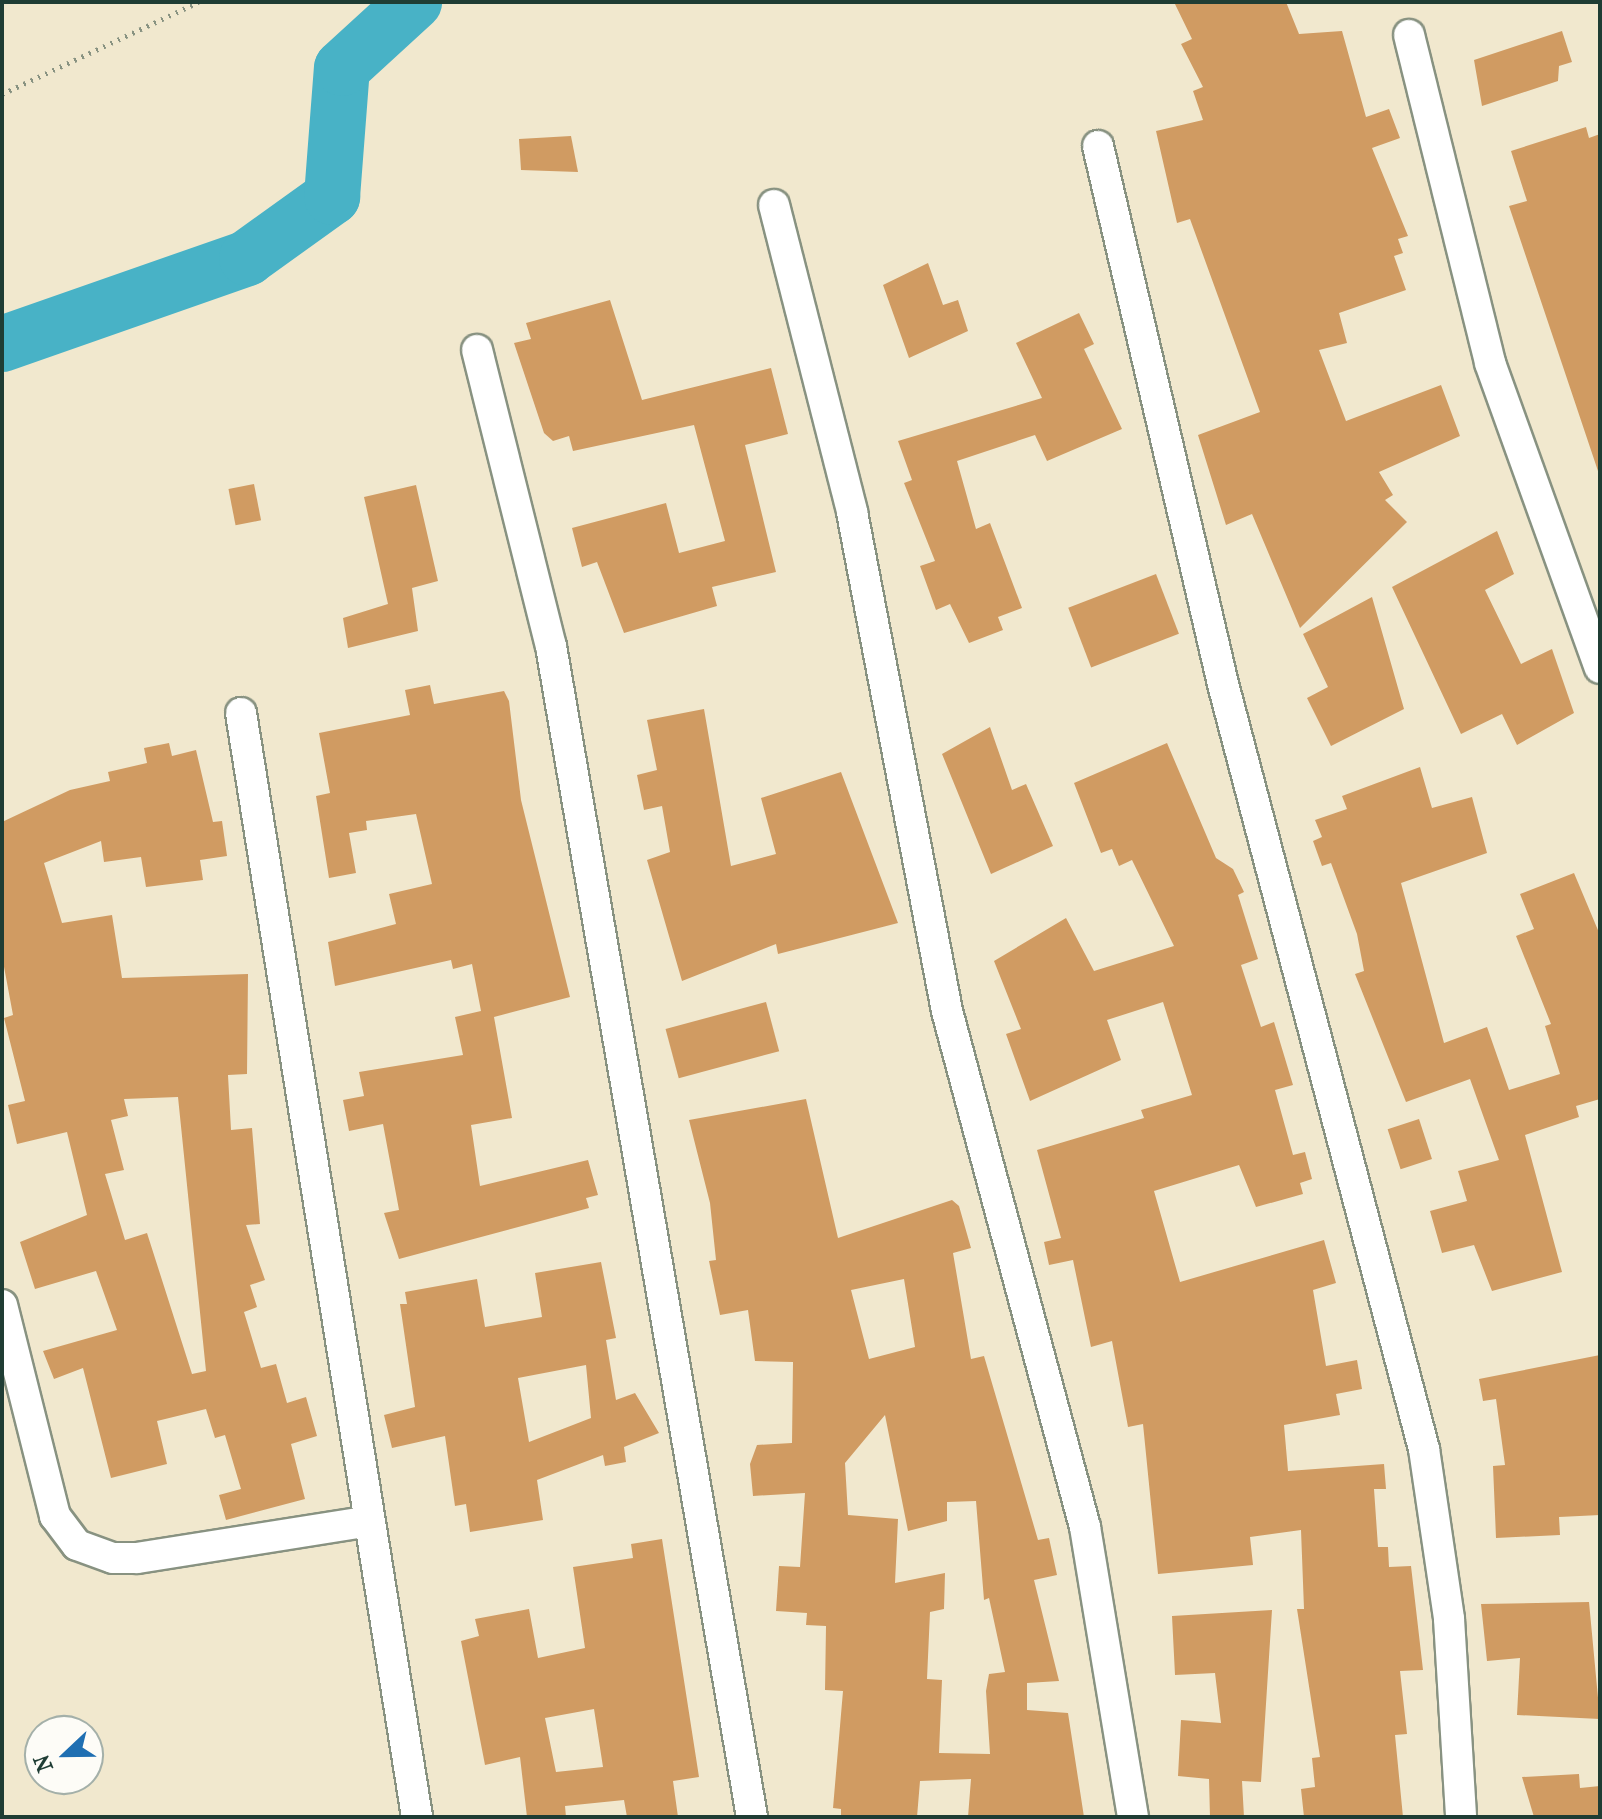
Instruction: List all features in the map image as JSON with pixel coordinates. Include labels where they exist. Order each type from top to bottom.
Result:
[{"type":"street","points":[[1409,35],[1490,363],[1600,668]]},
{"type":"street","points":[[1098,146],[1223,684],[1424,1449],[1449,1619],[1461,1817]]},
{"type":"street","points":[[774,205],[852,512],[950,1024],[1085,1527],[1133,1817]]},
{"type":"street","points":[[477,350],[551,646],[752,1817]]},
{"type":"street","points":[[241,713],[365,1522],[417,1817]]},
{"type":"street","points":[[2,1305],[55,1516],[77,1545],[137,1558],[365,1522]]},
{"type":"path","points":[[2,94],[198,2]]},
{"type":"building","points":[[1174,2],[1286,2],[1299,34],[1342,31],[1366,117],[1389,109],[1400,138],[1372,148],[1408,236],[1398,239],[1403,253],[1394,256],[1406,290],[1339,313],[1347,343],[1319,350],[1346,421],[1441,385],[1460,436],[1379,472],[1393,495],[1385,500],[1407,522],[1300,628],[1252,514],[1226,525],[1198,435],[1260,412],[1190,219],[1177,223],[1156,131],[1203,120],[1193,91],[1203,87],[1181,44],[1192,39]]},
{"type":"building","points":[[1562,31],[1572,62],[1559,66],[1558,81],[1482,106],[1474,60]]},
{"type":"building","points":[[1586,127],[1589,138],[1600,134],[1599,474],[1509,206],[1527,201],[1511,151]]},
{"type":"building","points":[[571,136],[578,172],[521,170],[519,139]]},
{"type":"building","points":[[928,263],[943,305],[958,300],[968,331],[909,358],[883,285]]},
{"type":"building","points":[[610,300],[642,400],[771,368],[788,434],[745,445],[776,572],[712,587],[717,606],[624,633],[597,562],[582,567],[572,528],[666,503],[679,553],[725,541],[694,425],[573,451],[569,436],[553,441],[544,433],[514,343],[531,339],[526,323]]},
{"type":"building","points":[[1079,313],[1094,344],[1084,349],[1122,429],[1047,461],[1035,435],[957,461],[976,529],[990,523],[1022,608],[998,617],[1003,630],[969,643],[950,604],[936,610],[920,566],[935,561],[904,483],[912,480],[898,441],[1042,398],[1016,343]]},
{"type":"building","points":[[254,484],[261,520],[236,525],[228,489]]},
{"type":"building","points":[[416,485],[438,581],[412,588],[418,631],[348,648],[343,618],[388,604],[364,497]]},
{"type":"building","points":[[1497,531],[1514,574],[1485,590],[1521,664],[1552,649],[1574,713],[1517,745],[1502,714],[1461,734],[1392,587]]},
{"type":"building","points":[[1156,574],[1179,634],[1091,667],[1068,608]]},
{"type":"building","points":[[1372,597],[1404,709],[1331,746],[1307,698],[1328,687],[1303,634]]},
{"type":"building","points":[[430,685],[434,704],[504,691],[509,701],[521,800],[570,997],[494,1017],[512,1118],[471,1125],[480,1186],[588,1160],[598,1195],[586,1198],[589,1208],[399,1259],[384,1213],[399,1210],[383,1124],[349,1131],[343,1100],[364,1096],[359,1072],[463,1055],[455,1017],[481,1011],[472,964],[453,969],[451,960],[335,986],[328,942],[396,924],[389,894],[432,884],[416,814],[366,821],[367,830],[349,833],[356,873],[329,878],[316,796],[330,793],[319,733],[410,715],[405,690]]},
{"type":"building","points":[[704,709],[731,866],[776,854],[761,798],[841,772],[898,923],[778,954],[776,944],[682,981],[647,860],[670,852],[662,806],[644,810],[637,775],[657,770],[647,720]]},
{"type":"building","points":[[990,727],[1012,790],[1026,784],[1053,846],[991,874],[942,754]]},
{"type":"building","points":[[169,743],[172,756],[196,750],[213,822],[222,821],[227,856],[200,860],[203,880],[146,887],[141,857],[104,862],[101,841],[44,863],[62,923],[112,915],[122,978],[248,974],[247,1074],[228,1075],[231,1130],[252,1128],[260,1224],[246,1225],[265,1280],[250,1285],[257,1307],[244,1312],[261,1368],[276,1364],[287,1403],[306,1397],[317,1436],[291,1444],[305,1499],[226,1520],[219,1495],[241,1489],[225,1435],[215,1438],[206,1409],[157,1421],[167,1464],[111,1478],[83,1368],[54,1379],[43,1351],[117,1330],[96,1271],[35,1289],[20,1242],[87,1215],[67,1132],[17,1144],[8,1105],[25,1101],[4,1018],[13,1015],[2,956],[2,822],[70,790],[110,781],[108,772],[147,763],[144,748]],"holes":[[[178,1097],[206,1371],[192,1374],[147,1233],[125,1240],[105,1174],[124,1170],[111,1120],[128,1116],[124,1099]]]},
{"type":"building","points":[[1167,743],[1216,858],[1233,869],[1244,892],[1238,895],[1258,959],[1241,965],[1261,1027],[1274,1022],[1293,1085],[1275,1090],[1293,1155],[1305,1152],[1312,1179],[1300,1183],[1303,1194],[1256,1207],[1239,1165],[1154,1191],[1180,1282],[1324,1240],[1336,1283],[1313,1290],[1326,1366],[1357,1360],[1362,1389],[1336,1394],[1340,1415],[1284,1425],[1288,1471],[1384,1464],[1386,1489],[1374,1489],[1378,1547],[1388,1547],[1389,1567],[1411,1566],[1423,1670],[1400,1671],[1407,1734],[1395,1735],[1403,1817],[1304,1817],[1301,1789],[1315,1787],[1312,1758],[1320,1757],[1297,1609],[1304,1609],[1301,1530],[1250,1537],[1253,1565],[1158,1574],[1143,1424],[1128,1427],[1112,1341],[1091,1347],[1073,1260],[1049,1265],[1044,1242],[1061,1238],[1037,1150],[1144,1118],[1141,1110],[1192,1095],[1163,1002],[1107,1020],[1121,1060],[1030,1101],[1006,1034],[1021,1029],[994,961],[1066,918],[1094,971],[1174,946],[1132,860],[1119,866],[1112,849],[1101,853],[1074,783]]},
{"type":"building","points":[[1420,767],[1432,808],[1472,797],[1487,853],[1401,883],[1444,1043],[1487,1027],[1509,1090],[1560,1074],[1545,1026],[1551,1024],[1516,936],[1534,929],[1520,894],[1574,873],[1600,935],[1600,1099],[1576,1106],[1579,1117],[1525,1135],[1562,1272],[1492,1291],[1474,1245],[1442,1253],[1430,1211],[1467,1201],[1458,1171],[1499,1160],[1470,1079],[1406,1102],[1355,974],[1364,971],[1357,934],[1331,863],[1322,866],[1313,841],[1322,837],[1315,820],[1347,809],[1342,796]]},
{"type":"building","points":[[766,1002],[779,1051],[679,1078],[666,1029]]},
{"type":"building","points":[[806,1099],[838,1238],[952,1200],[959,1206],[971,1248],[953,1253],[971,1359],[984,1356],[1038,1540],[1049,1538],[1057,1575],[1034,1580],[1059,1681],[1027,1683],[1027,1710],[1068,1713],[1084,1817],[968,1817],[971,1779],[920,1781],[917,1817],[841,1817],[841,1809],[833,1808],[843,1691],[825,1690],[826,1626],[806,1625],[807,1613],[776,1611],[779,1566],[800,1567],[805,1493],[753,1496],[750,1464],[757,1445],[792,1443],[793,1362],[755,1361],[748,1310],[720,1315],[709,1261],[716,1260],[710,1203],[689,1120]],"holes":[[[904,1279],[915,1347],[869,1359],[851,1290]],[[885,1415],[908,1531],[947,1521],[947,1502],[976,1501],[984,1600],[989,1598],[1005,1672],[989,1674],[986,1691],[990,1754],[939,1753],[942,1680],[927,1679],[930,1612],[944,1609],[945,1573],[895,1583],[898,1519],[848,1515],[845,1463]]]},
{"type":"building","points":[[1419,1119],[1432,1159],[1401,1169],[1388,1129]]},
{"type":"building","points":[[601,1262],[616,1338],[606,1340],[616,1400],[635,1393],[659,1433],[624,1447],[626,1462],[605,1466],[603,1455],[537,1480],[543,1520],[470,1532],[466,1504],[455,1506],[445,1436],[392,1448],[384,1415],[415,1407],[400,1304],[407,1304],[405,1292],[477,1279],[485,1327],[542,1317],[535,1273]],"holes":[[[586,1365],[591,1418],[529,1442],[518,1378]]]},
{"type":"building","points":[[1600,1355],[1600,1515],[1559,1517],[1560,1535],[1496,1538],[1493,1466],[1505,1465],[1496,1399],[1483,1401],[1479,1379]]},
{"type":"building","points":[[662,1539],[699,1777],[673,1781],[678,1817],[627,1817],[624,1800],[565,1806],[566,1817],[527,1817],[520,1757],[485,1765],[461,1641],[479,1636],[475,1619],[529,1609],[538,1658],[585,1648],[573,1567],[633,1558],[631,1544]],"holes":[[[594,1709],[603,1767],[556,1772],[545,1718]]]},
{"type":"building","points":[[1589,1602],[1600,1719],[1517,1715],[1520,1658],[1487,1661],[1481,1604]]},
{"type":"building","points":[[1272,1610],[1261,1782],[1242,1781],[1244,1817],[1210,1817],[1209,1779],[1178,1776],[1181,1720],[1221,1723],[1215,1673],[1175,1675],[1172,1616]]},
{"type":"building","points":[[1579,1774],[1580,1788],[1600,1786],[1600,1817],[1534,1817],[1522,1777]]},
{"type":"waterway","points":[[2,344],[247,258],[332,197],[342,68],[414,2]]}]
